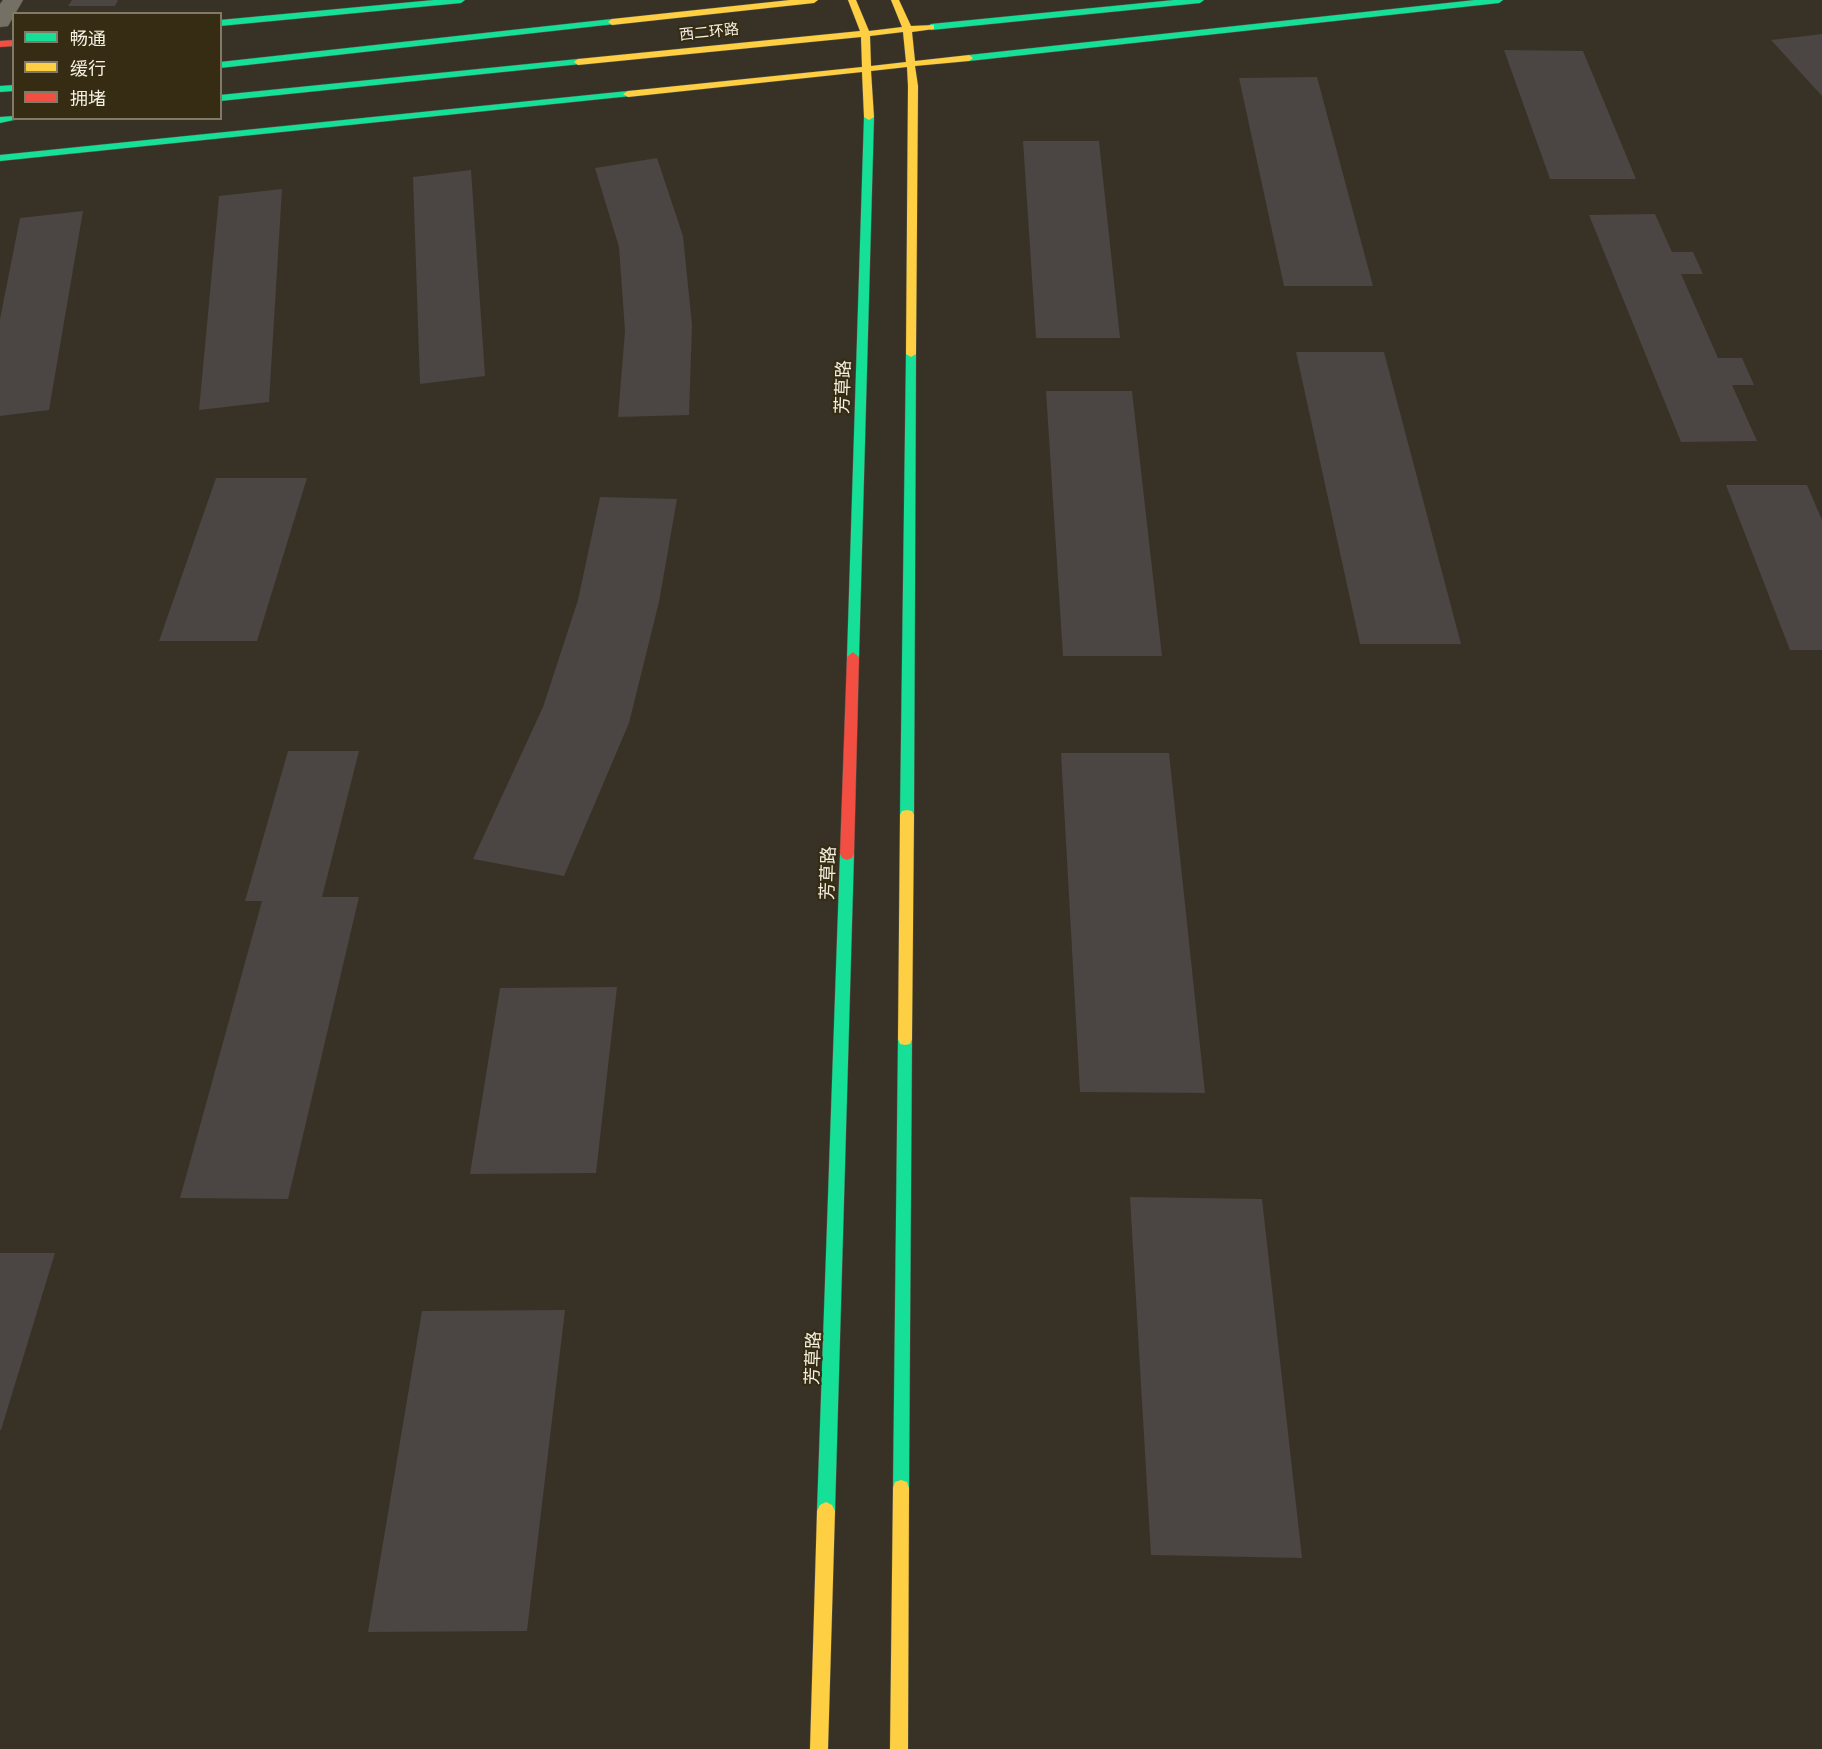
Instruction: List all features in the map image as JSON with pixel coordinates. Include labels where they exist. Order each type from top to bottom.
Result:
[{"type":"street","points":[[0,21],[13,0]]},
{"type":"street","points":[[222,23],[461,0]]},
{"type":"street","name":"西二环路","points":[[222,65],[814,0]]},
{"type":"street","name":"芳草路","points":[[819,1749],[869,117],[865,32],[852,0]]},
{"type":"street","points":[[895,0],[907,28],[913,98],[898,1749]]},
{"type":"street","name":"西二环路","points":[[222,98],[1200,0]]},
{"type":"street","points":[[0,158],[868,69],[1499,0]]},
{"type":"building","points":[[72,0],[118,0],[115,6],[68,6]]},
{"type":"building","points":[[1822,34],[1822,96],[1771,40]]},
{"type":"building","points":[[1504,50],[1583,51],[1636,179],[1550,179]]},
{"type":"building","points":[[1317,77],[1373,286],[1284,286],[1239,78]]},
{"type":"building","points":[[1023,141],[1099,141],[1120,338],[1036,338]]},
{"type":"building","points":[[657,158],[683,236],[692,325],[689,415],[618,417],[625,331],[619,247],[595,168]]},
{"type":"building","points":[[471,170],[485,376],[420,384],[413,177]]},
{"type":"building","points":[[282,189],[269,402],[199,410],[219,196]]},
{"type":"building","points":[[83,211],[49,410],[0,416],[0,319],[20,218]]},
{"type":"building","points":[[1655,214],[1672,252],[1693,252],[1703,274],[1681,274],[1718,358],[1742,358],[1754,385],[1732,385],[1757,441],[1681,442],[1589,215]]},
{"type":"building","points":[[1296,352],[1384,352],[1461,644],[1360,644]]},
{"type":"building","points":[[1046,391],[1132,391],[1162,656],[1063,656]]},
{"type":"building","points":[[216,478],[307,478],[257,641],[159,641]]},
{"type":"building","points":[[1726,485],[1807,485],[1822,520],[1822,650],[1790,650]]},
{"type":"building","points":[[600,497],[677,499],[659,602],[629,723],[564,876],[473,859],[543,707],[578,600]]},
{"type":"building","points":[[288,751],[359,751],[322,897],[359,897],[288,1199],[180,1198],[262,901],[245,901]]},
{"type":"building","points":[[1061,753],[1169,753],[1205,1093],[1080,1092]]},
{"type":"building","points":[[617,987],[596,1173],[470,1174],[500,988]]},
{"type":"building","points":[[1130,1197],[1262,1199],[1302,1558],[1151,1555]]},
{"type":"building","points":[[0,1253],[55,1253],[1,1430],[0,1430]]},
{"type":"building","points":[[565,1310],[527,1631],[368,1632],[422,1311]]},
{"type":"traffic: fast","points":[[222,23],[461,0]]},
{"type":"traffic: fast","points":[[931,27],[1200,0]]},
{"type":"traffic: fast","points":[[969,58],[1499,0]]},
{"type":"traffic: fast","points":[[222,65],[612,22]]},
{"type":"traffic: fast","points":[[222,98],[578,62]]},
{"type":"traffic: fast","points":[[0,89],[12,88]]},
{"type":"traffic: fast","points":[[0,158],[628,94]]},
{"type":"traffic: fast","points":[[853,657],[869,117]]},
{"type":"traffic: fast","points":[[0,120],[12,119]]},
{"type":"traffic: fast","points":[[907,815],[911,354]]},
{"type":"traffic: fast","points":[[826,1511],[847,854]]},
{"type":"traffic: fast","points":[[901,1488],[905,1039]]},
{"type":"traffic: slow","points":[[612,22],[814,0]]},
{"type":"traffic: slow","points":[[852,0],[865,32],[869,117]]},
{"type":"traffic: slow","points":[[895,0],[907,28],[913,86],[911,354]]},
{"type":"traffic: slow","points":[[578,62],[931,27]]},
{"type":"traffic: slow","points":[[628,94],[969,58]]},
{"type":"traffic: slow","points":[[905,1039],[907,815]]},
{"type":"traffic: slow","points":[[899,1749],[901,1488]]},
{"type":"traffic: slow","points":[[819,1749],[826,1511]]},
{"type":"traffic: jam","points":[[0,44],[12,43]]},
{"type":"traffic: jam","points":[[847,854],[853,657]]}]
